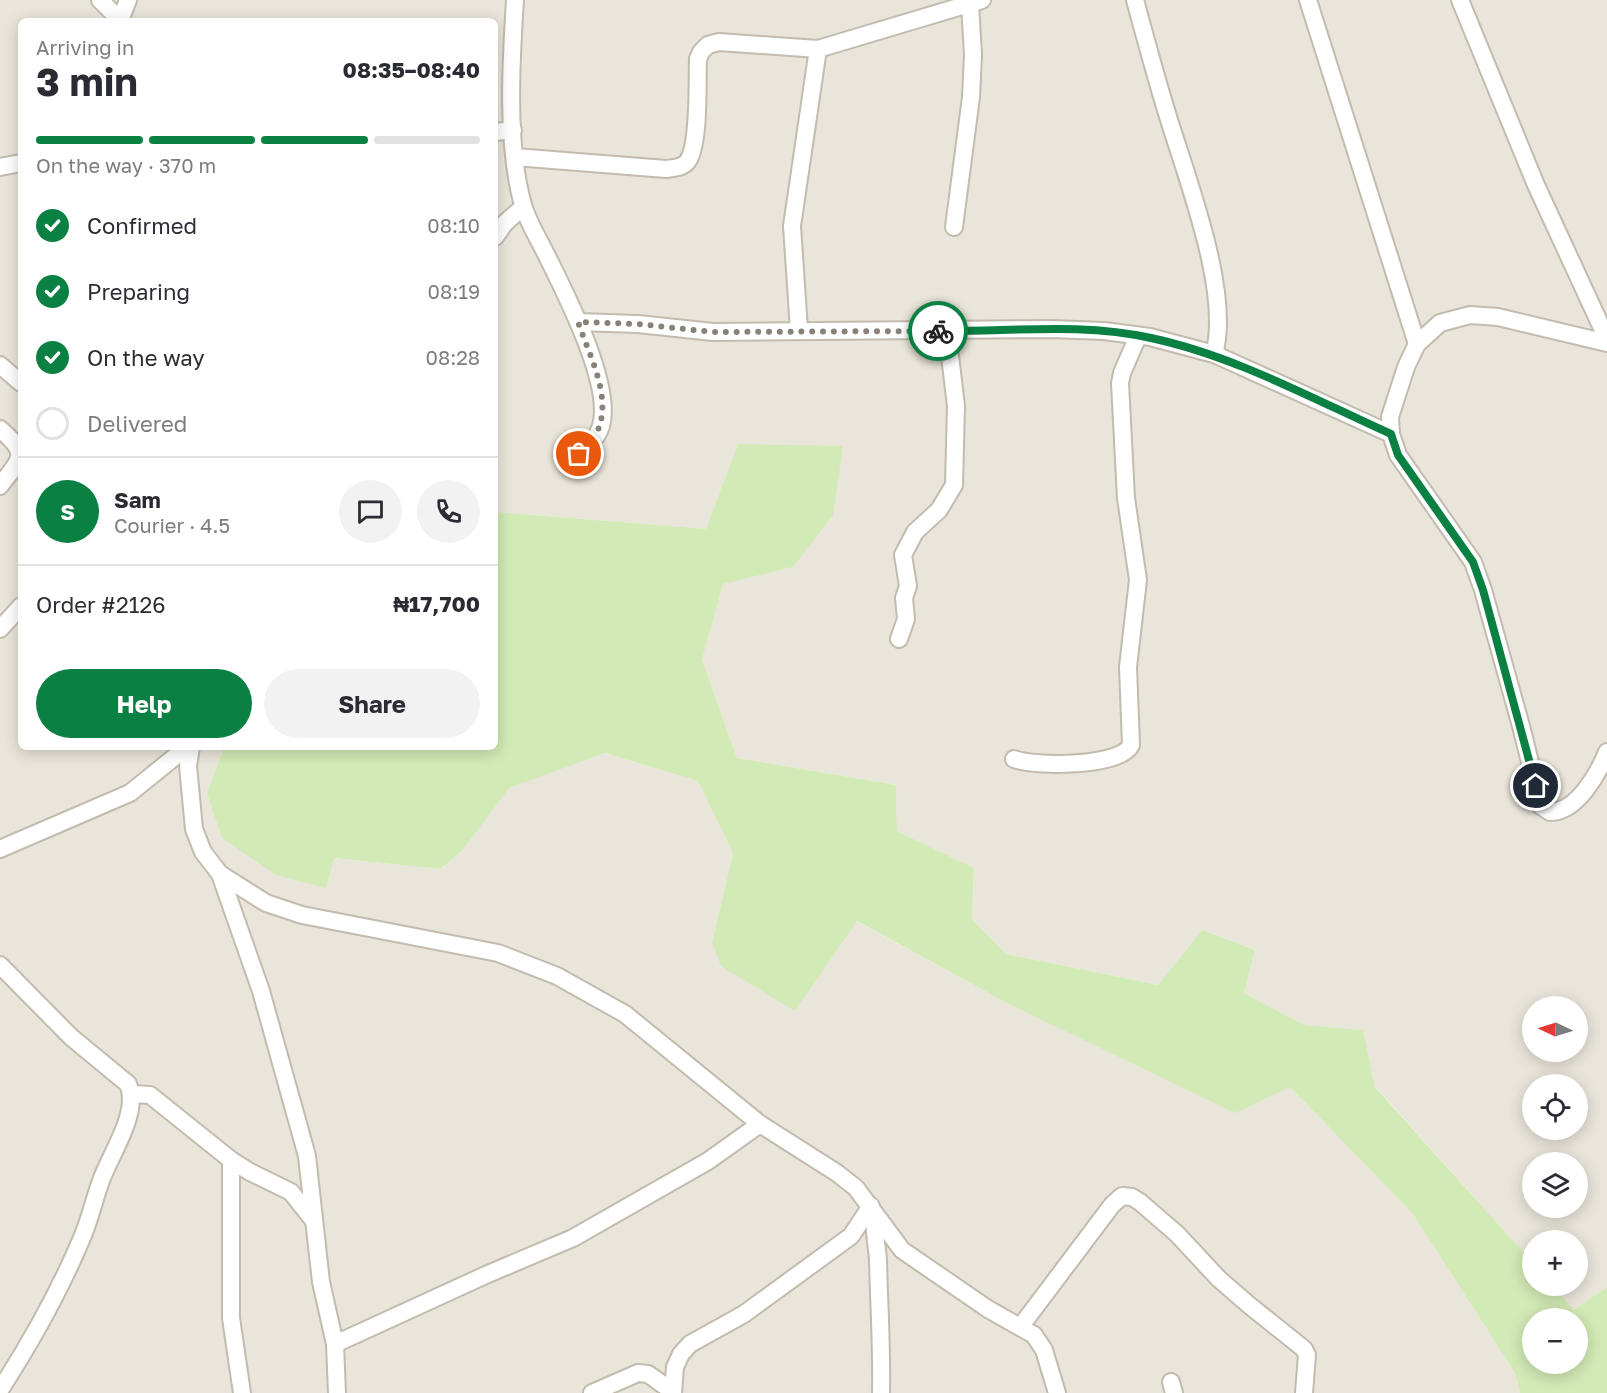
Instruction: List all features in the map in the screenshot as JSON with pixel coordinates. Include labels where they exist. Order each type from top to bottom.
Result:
[{"type":"street","points":[[100,0],[117,18]]},
{"type":"street","points":[[121,18],[128,0]]},
{"type":"street","points":[[515,0],[511,57],[513,130],[523,207],[578,322],[602,395],[604,411],[600,428],[590,446],[568,462]]},
{"type":"street","points":[[1135,0],[1199,215],[1217,297],[1220,323],[1214,354]]},
{"type":"street","points":[[1308,0],[1417,344]]},
{"type":"street","points":[[1460,0],[1536,185],[1607,341]]},
{"type":"street","points":[[515,157],[677,168],[686,164],[694,150],[698,59],[700,52],[708,45],[719,42],[743,42],[818,49],[976,2],[971,97],[954,227]]},
{"type":"street","points":[[799,330],[792,226],[818,49]]},
{"type":"street","points":[[498,132],[513,130]]},
{"type":"street","points":[[0,167],[18,164]]},
{"type":"street","points":[[498,232],[504,223],[523,207]]},
{"type":"street","points":[[1607,341],[1498,317],[1470,315],[1440,323],[1417,344],[1406,367],[1390,417],[1391,434],[1398,455],[1473,562],[1521,726],[1541,806],[1550,812],[1564,809],[1576,799],[1596,773],[1607,752]]},
{"type":"street","points":[[578,322],[638,324],[713,332],[799,330],[947,332],[1051,329],[1104,331],[1138,336],[1214,354],[1391,434]]},
{"type":"street","points":[[899,639],[906,619],[904,598],[908,586],[903,555],[915,532],[939,510],[954,485],[956,406],[947,332]]},
{"type":"street","points":[[1014,759],[1023,763],[1082,763],[1125,754],[1131,745],[1128,667],[1138,580],[1126,498],[1120,383],[1138,336]]},
{"type":"street","points":[[0,365],[18,380]]},
{"type":"street","points":[[0,429],[18,447]]},
{"type":"street","points":[[0,486],[18,461]]},
{"type":"street","points":[[0,629],[18,609]]},
{"type":"street","points":[[0,849],[130,793],[185,750]]},
{"type":"street","points":[[189,750],[188,766],[194,829],[203,852],[220,874],[261,991],[307,1156],[321,1282],[335,1344],[337,1393]]},
{"type":"street","points":[[220,874],[266,903],[302,915],[498,953],[557,976],[625,1014],[760,1124],[837,1173],[855,1188],[902,1250],[988,1309],[1021,1326],[1039,1341],[1057,1393]]},
{"type":"street","points":[[0,965],[71,1037],[128,1084],[132,1094],[131,1109],[102,1179],[82,1239],[26,1350],[0,1390]]},
{"type":"street","points":[[132,1094],[150,1095],[231,1160],[291,1192],[316,1223]]},
{"type":"street","points":[[335,1344],[573,1238],[708,1161],[760,1124]]},
{"type":"street","points":[[231,1160],[231,1318],[242,1393]]},
{"type":"street","points":[[291,1192],[310,1177]]},
{"type":"street","points":[[1021,1326],[1112,1204],[1122,1196],[1132,1197],[1178,1234],[1219,1279],[1304,1349],[1307,1355],[1304,1393]]},
{"type":"street","points":[[672,1392],[675,1367],[681,1354],[690,1344],[744,1314],[851,1236],[873,1210]]},
{"type":"street","points":[[873,1210],[878,1248],[882,1350],[881,1393]]},
{"type":"street","points":[[592,1393],[638,1373],[648,1374],[672,1392]]},
{"type":"shaded area","points":[[0,0],[1607,0],[1607,1287],[1577,1308],[1572,1308],[1562,1296],[1588,1296],[1588,1230],[1522,1230],[1522,1251],[1375,1086],[1362,1030],[1304,1025],[1244,993],[1255,950],[1202,930],[1158,985],[1006,954],[972,920],[974,868],[897,831],[896,785],[737,758],[702,660],[723,583],[793,567],[738,444],[706,529],[498,512],[498,18],[18,18],[18,750],[223,750],[207,793],[326,888],[333,858],[442,869],[462,851],[509,787],[605,753],[698,781],[733,853],[712,941],[795,1011],[856,921],[1005,1002],[1290,1087],[1413,1214],[1515,1373],[1520,1393],[0,1393]]},
{"type":"green space","points":[[738,444],[843,446],[833,515],[793,567],[723,584],[702,660],[737,758],[896,785],[897,831],[974,868],[972,920],[1006,954],[1158,985],[1202,930],[1255,950],[1244,993],[1304,1025],[1363,1030],[1375,1087],[1522,1251],[1522,1296],[1562,1296],[1572,1308],[1522,1308],[1522,1374],[1588,1374],[1588,1308],[1577,1308],[1607,1287],[1607,1393],[1520,1393],[1515,1373],[1413,1214],[1290,1087],[1235,1113],[1005,1002],[857,921],[795,1011],[721,966],[712,942],[733,853],[698,781],[605,753],[509,788],[462,851],[441,869],[334,858],[326,888],[276,875],[222,838],[207,793],[223,750],[498,750],[498,512],[706,529]]},
{"type":"way so far","points":[[579,454],[590,446],[600,428],[604,411],[597,377],[578,322],[638,324],[713,332],[938,331]]},
{"type":"route","points":[[938,331],[1051,329],[1104,331],[1150,337],[1214,354],[1391,434],[1398,455],[1473,562],[1483,590],[1536,786]]}]
